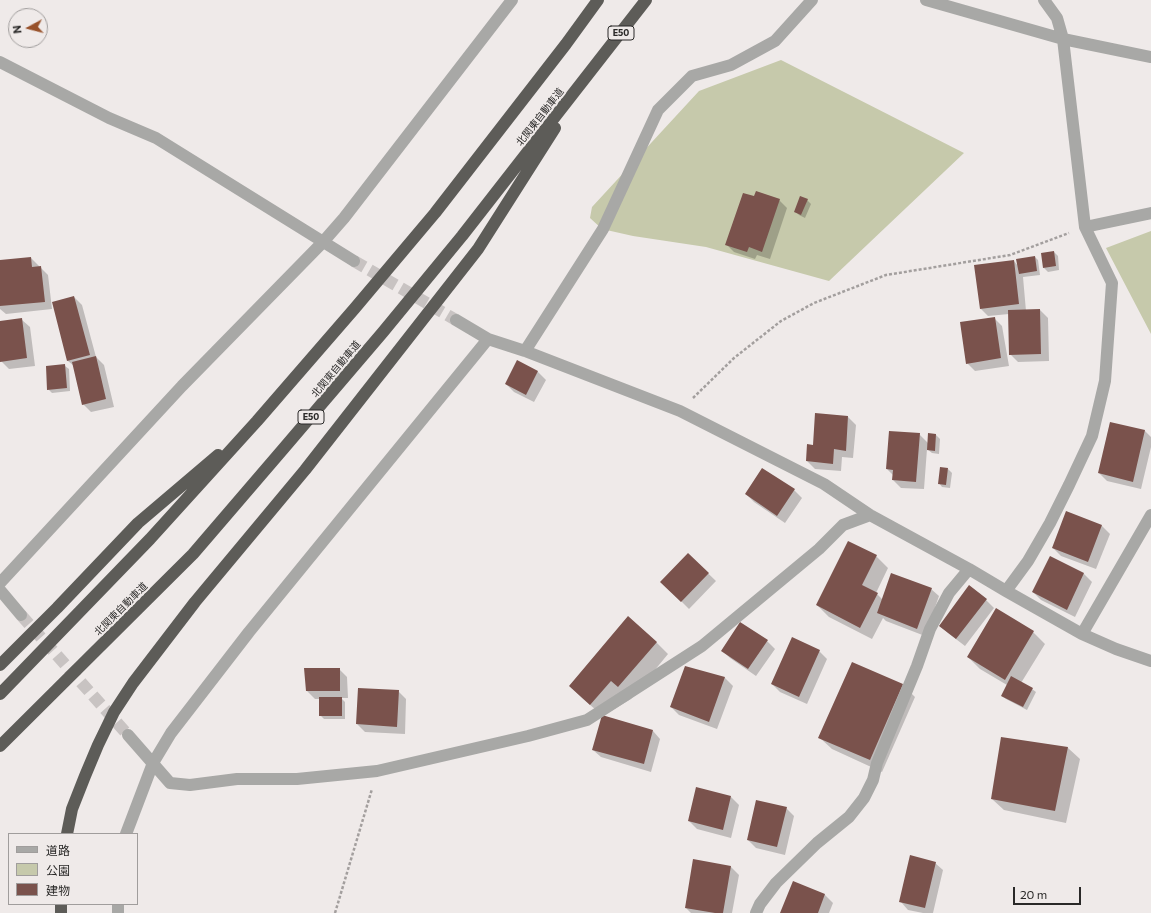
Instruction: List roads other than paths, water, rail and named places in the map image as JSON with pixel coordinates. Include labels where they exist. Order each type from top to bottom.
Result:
[{"type":"highway","points":[[0,694],[150,539],[257,421],[356,308],[435,213],[566,44],[598,0]]},
{"type":"highway","name":"北関東自動車道","points":[[0,746],[193,554],[383,332],[462,236],[646,0]]},
{"type":"highway","points":[[67,833],[72,809],[114,712],[195,602],[305,470],[478,249],[595,66]]},
{"type":"highway","points":[[0,664],[57,608],[138,523],[257,421]]},
{"type":"street","points":[[0,583],[182,386],[323,242],[344,218],[512,0]]},
{"type":"street","points":[[525,351],[603,229],[658,110],[692,76],[731,65],[775,41],[812,0]]},
{"type":"street","points":[[926,0],[1063,39],[1151,57]]},
{"type":"street","points":[[1006,591],[1028,560],[1050,523],[1092,436],[1105,381],[1112,283],[1085,227],[1063,39],[1057,18],[1044,0]]},
{"type":"street","points":[[0,62],[109,118],[156,138],[354,261]]},
{"type":"street","points":[[1085,227],[1151,213]]},
{"type":"street","points":[[456,320],[488,339],[525,351],[680,411],[824,484],[870,515],[969,569],[1082,634],[1116,649],[1151,661]]},
{"type":"street","points":[[126,833],[153,763],[171,733],[249,632],[488,339]]},
{"type":"street","points":[[128,735],[170,783],[190,785],[237,780],[297,779],[378,771],[528,736],[586,720],[702,646],[819,549],[843,525],[870,515]]},
{"type":"street","points":[[1082,634],[1151,515]]},
{"type":"street","points":[[756,913],[760,904],[776,883],[817,843],[849,817],[864,798],[873,780],[877,763],[917,666],[930,628],[949,593],[969,569]]},
{"type":"street","points":[[0,590],[21,615]]},
{"type":"tunnel","points":[[354,261],[456,320]]},
{"type":"tunnel","points":[[21,615],[128,735]]}]
